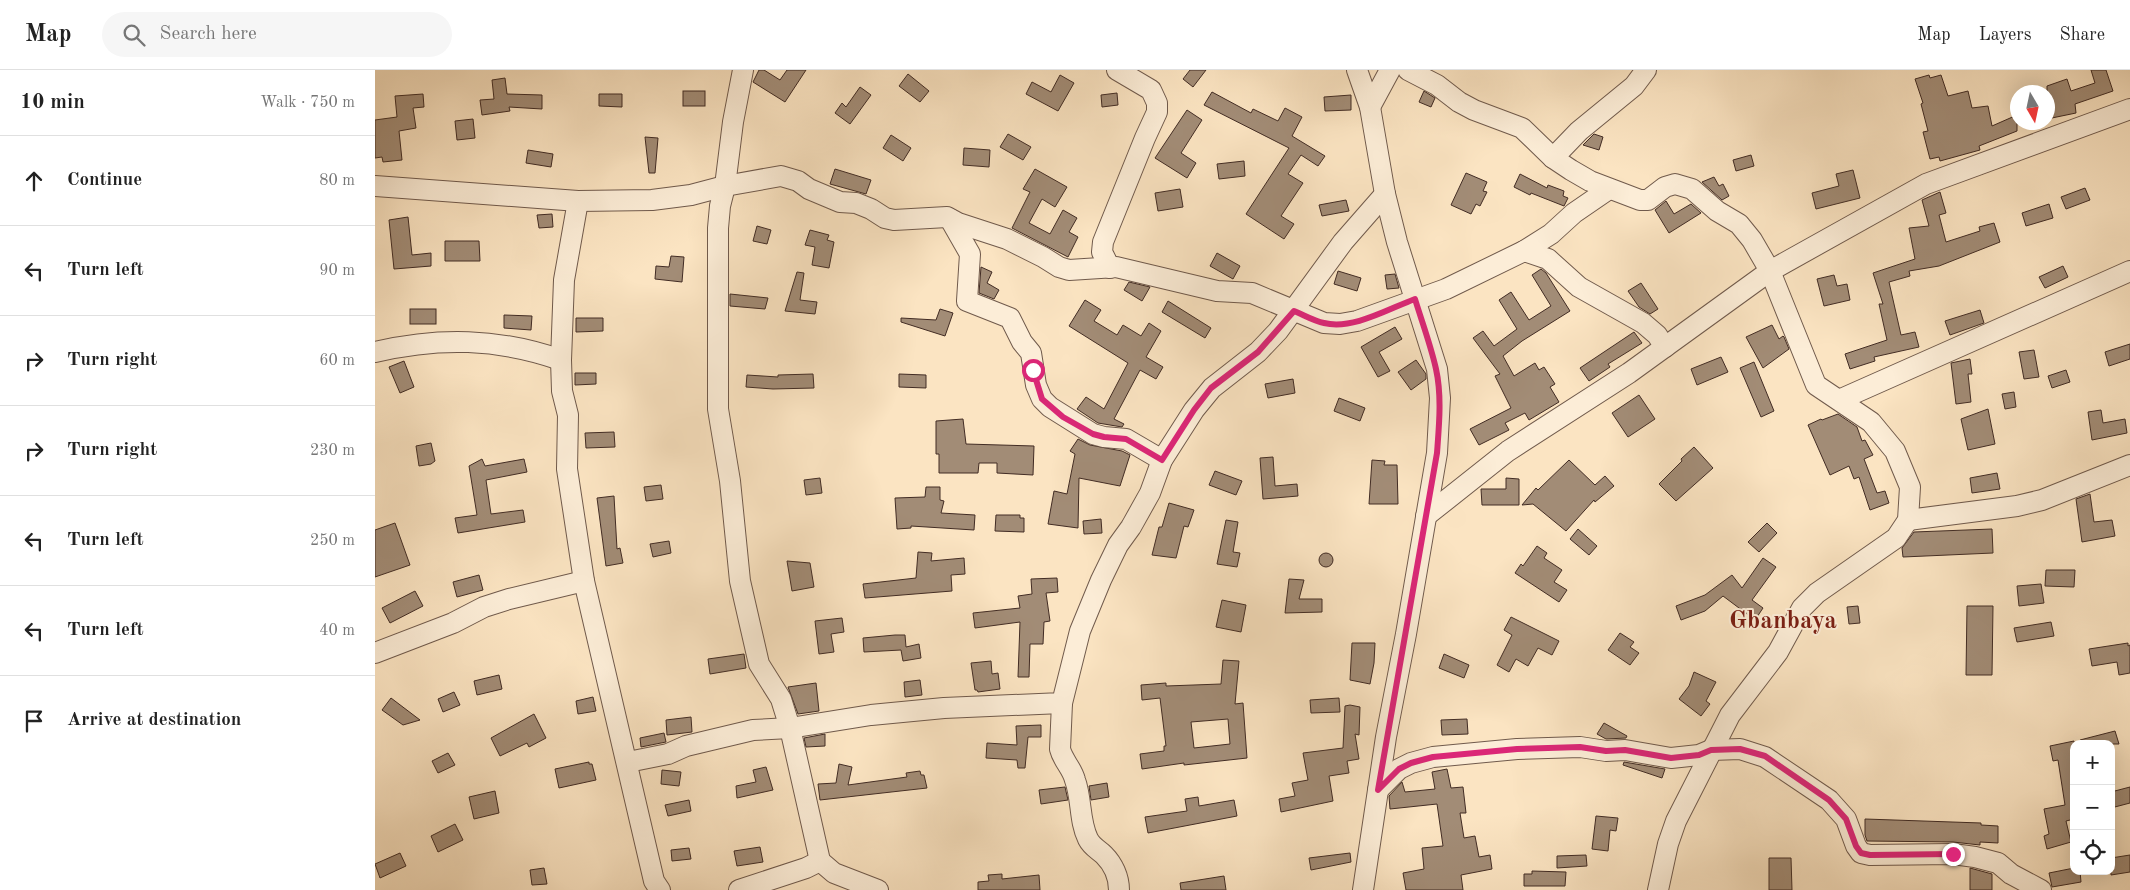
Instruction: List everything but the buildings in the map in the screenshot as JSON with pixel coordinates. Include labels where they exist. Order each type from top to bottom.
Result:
[{"type":"street","points":[[743,70],[733,122],[718,228],[717,409],[730,481],[740,581],[759,664],[781,699],[790,728],[820,861],[834,873],[878,890]]},
{"type":"street","points":[[1110,268],[1102,252],[1103,242],[1129,174],[1157,112],[1157,103],[1151,90],[1117,70]]},
{"type":"street","points":[[1357,70],[1370,107],[1385,194],[1397,242],[1437,369],[1440,398],[1437,453],[1378,790],[1363,890]]},
{"type":"street","points":[[1370,107],[1390,70]]},
{"type":"street","points":[[1408,70],[1437,85],[1459,102],[1474,110],[1522,128],[1553,158],[1590,181],[1640,200],[1654,197],[1671,184],[1692,189],[1717,211],[1739,224],[1753,240],[1770,271],[1816,385],[1871,422],[1895,451],[1910,487],[1908,520],[1896,538],[1817,593],[1802,608],[1777,652],[1730,715],[1676,820],[1657,890]]},
{"type":"street","points":[[1553,158],[1579,131],[1634,86],[1646,70]]},
{"type":"street","points":[[1426,516],[1507,451],[1629,373],[1770,271],[1926,184],[2130,109]]},
{"type":"street","points":[[375,186],[578,201],[651,200],[691,195],[725,186],[781,176],[798,181],[809,189],[840,202],[856,203],[871,209],[885,218],[894,220],[931,217],[950,219],[1007,239],[1059,267],[1069,270],[1110,268],[1156,276],[1217,291],[1252,293],[1324,323],[1340,324],[1357,321],[1446,289],[1524,252],[1551,234],[1574,213],[1609,189]]},
{"type":"street","points":[[1119,890],[1116,872],[1104,855],[1091,845],[1088,839],[1076,781],[1060,749],[1062,703],[1080,631],[1118,545],[1131,528],[1149,493],[1162,460],[1194,410],[1211,388],[1258,352],[1294,311],[1343,242],[1385,194]]},
{"type":"street","points":[[578,201],[564,280],[561,360],[562,390],[568,415],[567,469],[584,581],[628,762],[654,881],[660,890]]},
{"type":"street","points":[[950,219],[970,254],[967,301],[1010,318],[1022,342],[1031,353],[1034,377],[1042,399],[1063,417],[1093,434],[1126,439],[1162,460]]},
{"type":"street","points":[[1524,252],[1548,260],[1579,287],[1643,323],[1657,335],[1665,347]]},
{"type":"street","points":[[1839,400],[2130,271]]},
{"type":"street","points":[[375,352],[410,344],[463,342],[501,345],[534,351],[561,360]]},
{"type":"street","points":[[1908,520],[2017,506],[2042,500],[2130,465]]},
{"type":"street","points":[[375,653],[453,623],[483,607],[584,581]]},
{"type":"street","points":[[628,762],[668,754],[686,746],[753,730],[790,728],[871,715],[944,708],[1062,703]]},
{"type":"street","points":[[1378,790],[1399,769],[1411,763],[1433,757],[1517,749],[1580,747],[1606,751],[1625,750],[1671,758],[1699,755],[1711,750],[1740,749],[1765,756],[1839,809],[1846,819],[1856,846],[1861,853],[1870,855],[1953,854],[1975,857],[1998,863],[2011,874],[2041,890]]},
{"type":"street","points":[[739,890],[806,868],[820,861]]},
{"type":"district","name":"Gbanbaya","points":[[1783,621]]},
{"type":"route","points":[[1033,370],[1036,385],[1042,399],[1063,417],[1093,434],[1126,439],[1162,460],[1194,410],[1211,388],[1258,352],[1294,311],[1324,323],[1340,324],[1357,321],[1415,299],[1437,369],[1440,398],[1439,428],[1437,453],[1378,790],[1399,769],[1411,763],[1433,757],[1474,752],[1580,747],[1606,751],[1625,750],[1671,758],[1688,757],[1711,750],[1732,748],[1748,750],[1765,756],[1829,800],[1846,819],[1856,846],[1861,853],[1870,855],[1953,854]]}]
